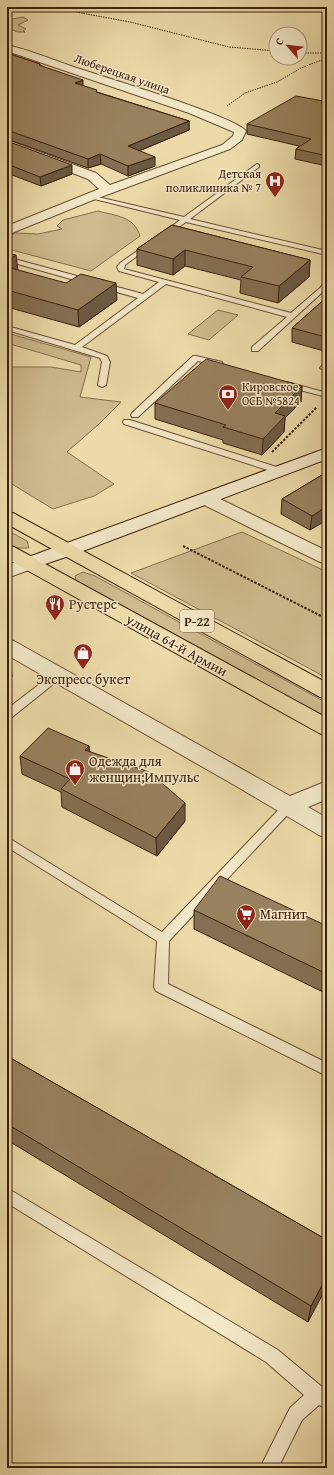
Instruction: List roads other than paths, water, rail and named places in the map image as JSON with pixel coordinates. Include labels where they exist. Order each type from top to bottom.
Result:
[{"type":"highway","name":"Р-22","points":[[7,517],[327,692]]},
{"type":"highway","name":"улица 64-й Армии","points":[[7,551],[327,728]]},
{"type":"street","name":"Люберецкая улица","points":[[7,48],[210,118],[240,131],[238,138],[226,147],[108,190]]},
{"type":"street","points":[[7,144],[92,176],[108,190],[7,231]]},
{"type":"street","points":[[7,572],[327,453]]},
{"type":"street","points":[[206,499],[327,558]]},
{"type":"street","points":[[7,646],[244,780],[327,829]]},
{"type":"street","points":[[289,806],[327,789]]},
{"type":"lane","points":[[257,166],[183,219],[120,267],[121,270],[292,316]]},
{"type":"lane","points":[[89,197],[327,253]]},
{"type":"lane","points":[[7,260],[144,297]]},
{"type":"lane","points":[[76,348],[164,282]]},
{"type":"lane","points":[[255,349],[327,283]]},
{"type":"lane","points":[[7,328],[103,356],[106,359],[102,386]]},
{"type":"lane","points":[[135,415],[196,358],[226,366]]},
{"type":"lane","points":[[279,381],[327,395]]},
{"type":"lane","points":[[127,422],[280,471]]},
{"type":"lane","points":[[7,715],[58,675]]},
{"type":"lane","points":[[289,806],[163,939],[161,987],[327,1070]]},
{"type":"lane","points":[[7,841],[163,939]]},
{"type":"lane","points":[[7,1195],[272,1356],[322,1398],[296,1414],[269,1468]]},
{"type":"place","name":"Детская поликлиника № 7","points":[[275,198]]},
{"type":"place","name":"Кировское ОСБ №5824","points":[[228,411]]},
{"type":"place","name":"Рустерс","points":[[55,621]]},
{"type":"place","name":"Экспресс букет","points":[[83,670]]},
{"type":"place","name":"Одежда для женщин;Импульс","points":[[75,786]]},
{"type":"place","name":"Магнит","points":[[246,931]]}]
